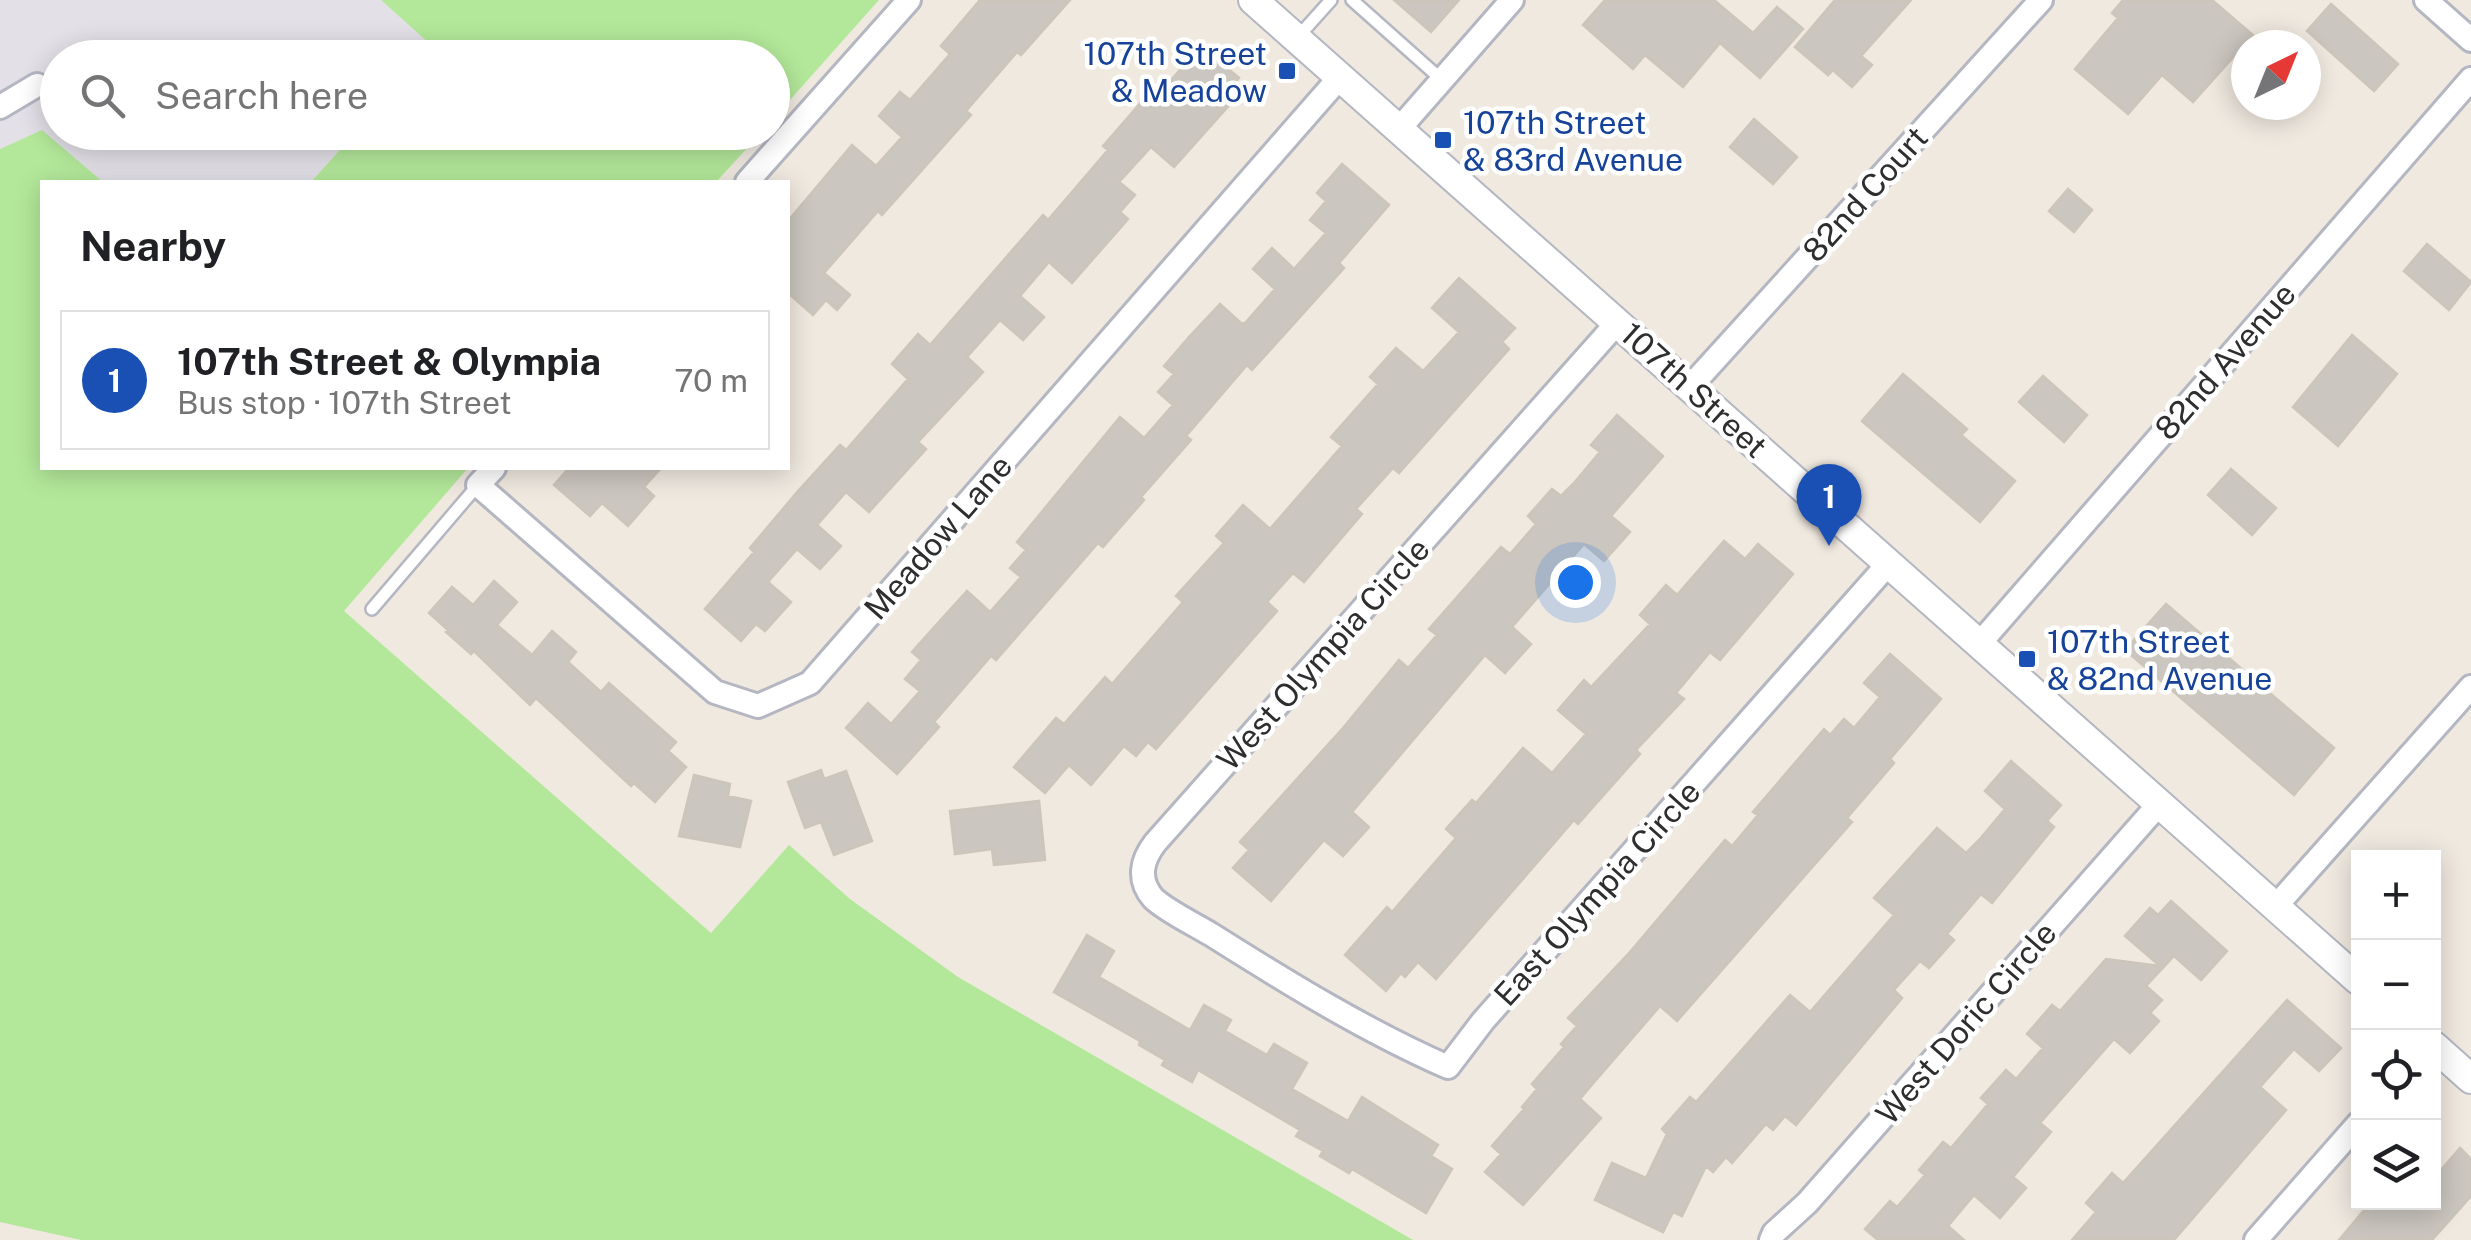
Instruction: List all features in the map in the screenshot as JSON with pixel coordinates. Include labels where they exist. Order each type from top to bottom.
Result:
[{"type":"street","points":[[790,134],[909,0]]},
{"type":"street","name":"107th Street","points":[[1254,0],[2351,974]]},
{"type":"street","points":[[1399,129],[1512,0]]},
{"type":"street","name":"82nd Court","points":[[1690,387],[2040,0]]},
{"type":"street","points":[[2426,0],[2471,40]]},
{"type":"street","name":"Meadow Lane","points":[[486,476],[715,692],[758,706],[810,683],[1340,77]]},
{"type":"street","name":"82nd Avenue","points":[[1980,644],[2471,79]]},
{"type":"street","points":[[0,106],[37,85]]},
{"type":"street","points":[[749,180],[775,150]]},
{"type":"street","name":"West Olympia Circle","points":[[1262,966],[1153,898],[1142,874],[1144,858],[1617,322]]},
{"type":"street","name":"East Olympia Circle","points":[[1262,966],[1402,1047],[1448,1067],[1483,1021],[1888,563]]},
{"type":"street","points":[[2276,906],[2471,687]]},
{"type":"street","name":"West Doric Circle","points":[[1771,1240],[1774,1232],[1807,1203],[2160,803]]},
{"type":"street","points":[[2441,1052],[2471,1079]]},
{"type":"street","points":[[2256,1240],[2351,1132]]},
{"type":"lane","points":[[1297,38],[1331,0]]},
{"type":"lane","points":[[1352,0],[1442,80]]},
{"type":"lane","points":[[372,609],[486,476]]},
{"type":"shaded area","points":[[0,0],[381,0],[425,40],[40,40],[40,132],[0,149]]},
{"type":"shaded area","points":[[65,150],[340,150],[313,180],[101,180]]},
{"type":"green space","points":[[381,0],[879,0],[790,100],[790,40],[425,40]]},
{"type":"green space","points":[[40,131],[40,150],[65,150],[101,180],[40,180],[40,470],[466,470],[344,611],[711,933],[789,845],[850,899],[958,977],[1413,1240],[81,1240],[0,1222],[0,149]]},
{"type":"green space","points":[[339,150],[745,150],[718,180],[313,180]]},
{"type":"building","points":[[980,0],[1070,0],[1021,55],[1017,52],[966,111],[971,115],[824,273],[850,295],[837,310],[826,300],[813,315],[790,295],[790,219],[852,145],[876,166],[902,137],[879,116],[900,92],[910,100],[950,54],[941,46]]},
{"type":"building","points":[[1394,0],[1459,0],[1431,32]]},
{"type":"building","points":[[1605,0],[1714,0],[1753,33],[1777,7],[1803,29],[1760,78],[1720,43],[1683,87],[1645,55],[1633,69],[1583,25]]},
{"type":"building","points":[[1835,0],[1911,0],[1861,56],[1872,65],[1852,87],[1833,70],[1828,75],[1795,47]]},
{"type":"building","points":[[2123,0],[2212,0],[2247,30],[2231,30],[2231,60],[2193,102],[2162,75],[2128,114],[2075,69],[2118,18],[2112,13]]},
{"type":"building","points":[[2331,4],[2398,64],[2374,91],[2321,44],[2321,30],[2308,30]]},
{"type":"building","points":[[1201,46],[1239,78],[1224,95],[1232,102],[1174,167],[1151,147],[1119,182],[1135,195],[1120,212],[1128,219],[1072,283],[1049,262],[1020,296],[1044,317],[1023,340],[1000,320],[967,357],[983,372],[918,442],[926,449],[869,512],[846,492],[817,525],[841,546],[820,569],[797,549],[768,582],[791,602],[765,631],[756,624],[741,641],[705,609],[754,552],[750,548],[798,491],[840,445],[846,450],[908,379],[892,364],[918,334],[930,345],[1043,215],[1048,220],[1108,150],[1103,146],[1144,99],[1150,104]]},
{"type":"building","points":[[1754,119],[1797,157],[1773,184],[1730,147]]},
{"type":"building","points":[[1342,164],[1389,205],[1339,263],[1344,268],[1252,370],[1247,365],[1186,436],[1191,440],[1141,497],[1144,500],[1103,547],[1098,543],[996,660],[991,656],[934,722],[939,727],[897,774],[846,728],[868,703],[891,724],[920,691],[905,679],[921,660],[912,652],[967,591],[990,612],[1021,577],[1010,568],[1026,550],[1017,542],[1120,417],[1144,438],[1173,405],[1158,392],[1174,374],[1164,366],[1189,337],[1220,304],[1242,324],[1246,322],[1275,289],[1253,269],[1272,248],[1294,269],[1326,233],[1310,220],[1326,201],[1317,193]]},
{"type":"building","points":[[2068,189],[2092,210],[2074,232],[2049,211]]},
{"type":"building","points":[[2427,244],[2471,282],[2449,310],[2404,271]]},
{"type":"building","points":[[1459,278],[1515,328],[1502,342],[1509,349],[1399,473],[1393,468],[1356,509],[1362,514],[1304,582],[1293,573],[1267,602],[1277,611],[1156,749],[1148,742],[1136,756],[1124,746],[1091,785],[1069,765],[1045,793],[1014,767],[1056,718],[1064,724],[1105,677],[1112,684],[1183,602],[1176,596],[1224,543],[1216,536],[1243,505],[1270,529],[1342,446],[1331,437],[1378,384],[1370,377],[1396,348],[1423,371],[1459,332],[1432,308]]},
{"type":"building","points":[[2352,335],[2397,374],[2338,446],[2293,407]]},
{"type":"building","points":[[1903,374],[1967,429],[1961,435],[2015,481],[1980,522],[1862,421]]},
{"type":"building","points":[[2043,376],[2087,415],[2064,442],[2019,402]]},
{"type":"building","points":[[1617,415],[1663,456],[1611,516],[1630,532],[1604,561],[1584,544],[1512,627],[1531,644],[1505,673],[1485,655],[1352,812],[1369,827],[1343,856],[1324,840],[1271,901],[1233,868],[1249,850],[1240,842],[1399,660],[1408,668],[1437,635],[1429,629],[1501,547],[1510,554],[1536,524],[1528,516],[1552,489],[1561,496],[1574,483],[1600,452],[1591,445]]},
{"type":"building","points":[[2231,469],[2276,508],[2252,535],[2208,495]]},
{"type":"building","points":[[567,470],[659,470],[644,487],[654,496],[628,526],[602,503],[590,516],[554,485]]},
{"type":"building","points":[[1724,541],[1745,559],[1758,544],[1793,574],[1720,660],[1710,652],[1676,693],[1684,699],[1636,750],[1640,754],[1578,824],[1574,820],[1436,979],[1418,962],[1405,977],[1401,973],[1386,991],[1345,955],[1387,907],[1392,912],[1456,838],[1446,829],[1472,800],[1476,803],[1523,748],[1552,773],[1586,734],[1558,710],[1584,680],[1591,687],[1650,624],[1640,615],[1666,585],[1677,595]]},
{"type":"building","points":[[494,581],[517,602],[497,625],[532,655],[552,631],[576,652],[568,662],[601,692],[609,683],[676,742],[668,751],[686,767],[655,802],[634,783],[631,786],[536,698],[530,705],[429,613],[452,587],[473,605]]},
{"type":"building","points":[[2166,604],[2334,748],[2294,795],[2125,650]]},
{"type":"building","points":[[1890,654],[1941,699],[1847,818],[1852,822],[1677,1021],[1660,1006],[1580,1099],[1601,1118],[1523,1205],[1485,1172],[1501,1154],[1492,1146],[1524,1109],[1537,1089],[1532,1084],[1577,1026],[1568,1018],[1725,840],[1732,846],[1758,815],[1753,812],[1824,729],[1830,735],[1844,719],[1854,728],[1880,697],[1864,683]]},
{"type":"building","points":[[2011,761],[2061,805],[2047,821],[2054,827],[1992,903],[1981,894],[1947,934],[1954,940],[1929,968],[1920,961],[1894,990],[1902,998],[1796,1125],[1785,1116],[1773,1130],[1766,1124],[1732,1163],[1726,1157],[1713,1172],[1706,1166],[1682,1216],[1673,1212],[1663,1232],[1595,1200],[1612,1163],[1646,1178],[1667,1134],[1662,1129],[1690,1097],[1696,1102],[1790,995],[1810,1012],[1894,915],[1874,898],[1937,828],[1966,853],[1980,839],[2005,809],[1985,791]]},
{"type":"building","points":[[821,770],[824,779],[846,771],[872,841],[834,855],[821,822],[805,828],[788,782]]},
{"type":"building","points":[[694,775],[730,784],[728,796],[751,801],[740,847],[679,836]]},
{"type":"building","points":[[1039,801],[1045,860],[994,865],[992,849],[955,854],[950,811]]},
{"type":"building","points":[[2171,901],[2227,951],[2201,980],[2174,956],[2146,986],[2162,1000],[2150,1013],[2159,1021],[2130,1053],[2114,1039],[2040,1123],[2051,1132],[2013,1177],[2026,1188],[2000,1218],[1974,1195],[1948,1226],[1964,1240],[1878,1240],[1865,1229],[1890,1201],[1897,1207],[1925,1175],[1919,1170],[1943,1142],[1951,1148],[1988,1104],[1981,1098],[2006,1070],[2016,1079],[2043,1048],[2027,1034],[2052,1005],[2060,1011],[2106,959],[2160,966],[2125,936],[2150,908],[2158,915]]},
{"type":"building","points":[[1087,935],[1114,951],[1099,977],[1190,1030],[1204,1005],[1231,1020],[1225,1031],[1267,1055],[1274,1044],[1307,1063],[1292,1089],[1348,1121],[1362,1097],[1438,1145],[1431,1156],[1452,1169],[1426,1213],[1352,1169],[1349,1173],[1320,1156],[1323,1151],[1296,1136],[1300,1130],[1198,1070],[1192,1082],[1162,1065],[1165,1060],[1139,1045],[1140,1041],[1054,992]]},
{"type":"building","points":[[2287,1000],[2341,1048],[2319,1071],[2294,1049],[2260,1087],[2286,1110],[2174,1240],[2072,1240],[2096,1212],[2086,1203],[2112,1173],[2123,1183]]},
{"type":"building","points":[[2460,1148],[2471,1159],[2471,1196],[2432,1240],[2339,1240],[2364,1210],[2441,1210],[2441,1170]]},
{"type":"place","name":"107th Street & Meadow","points":[[1287,71]]},
{"type":"place","name":"107th Street & 83rd Avenue","points":[[1443,140]]},
{"type":"place","name":"107th Street & Olympia","points":[[1829,546]]},
{"type":"place","name":"107th Street & 82nd Avenue","points":[[2027,659]]}]
